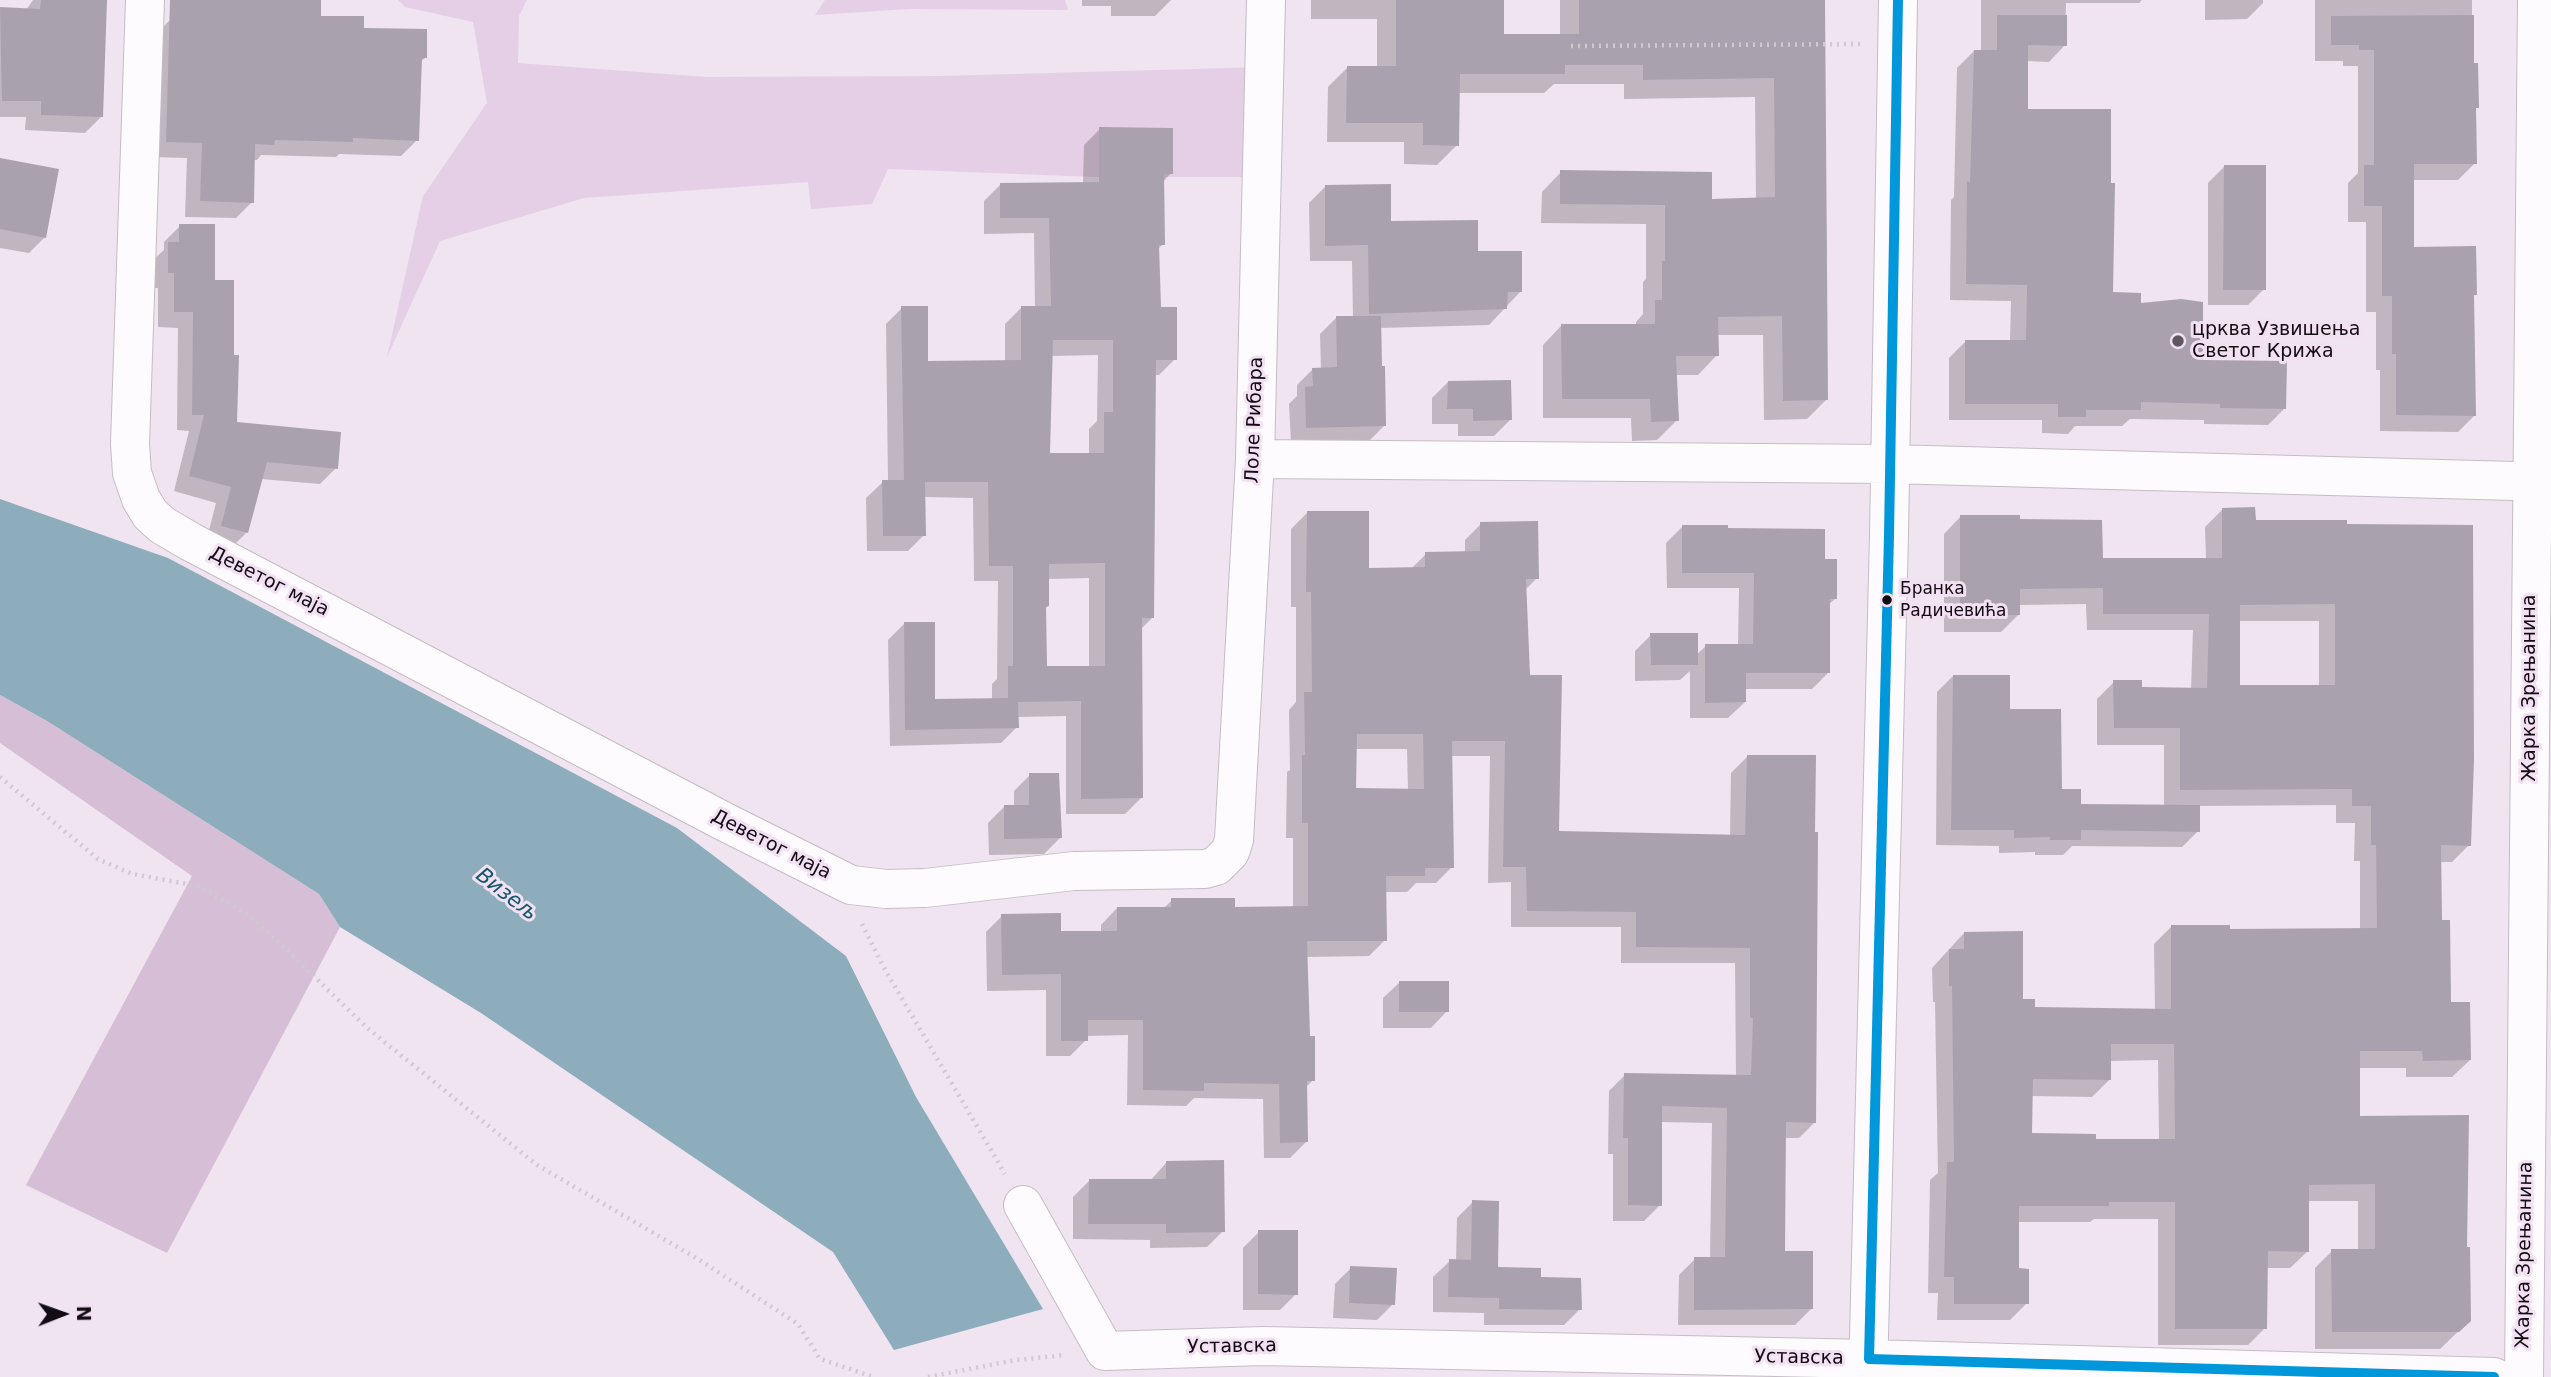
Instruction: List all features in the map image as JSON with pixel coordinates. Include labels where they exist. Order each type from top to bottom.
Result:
[{"type":"street","name":"Деветог маја","points":[[145,0],[130,444],[132,473],[141,499],[150,514],[162,525],[851,885],[886,890],[1074,871],[1205,869],[1223,862],[1234,841]]},
{"type":"street","name":"Лоле Рибара","points":[[1234,841],[1255,459],[1266,0]]},
{"type":"street","points":[[1869,1368],[1898,0]]},
{"type":"street","name":"Жарка Зрењанина","points":[[2524,1377],[2541,481],[2536,0]]},
{"type":"street","points":[[1255,459],[1890,464],[2541,481]]},
{"type":"street","points":[[1023,1205],[1105,1351]]},
{"type":"street","name":"Уставска","points":[[1105,1351],[1263,1346],[1869,1368],[2494,1377]]},
{"type":"path","points":[[1571,46],[1898,44]]},
{"type":"path","points":[[0,777],[98,859],[132,874],[198,886],[244,913],[287,950],[366,1027],[537,1165],[698,1259],[798,1324],[820,1359],[874,1377]]},
{"type":"path","points":[[851,885],[852,904],[884,968],[1023,1205]]},
{"type":"path","points":[[928,1377],[1016,1360],[1105,1351]]},
{"type":"shaded area","points":[[398,0],[527,0],[519,16],[518,63],[706,77],[941,76],[1265,67],[1262,177],[1094,177],[888,169],[872,204],[811,209],[808,182],[584,198],[440,241],[387,357],[423,196],[487,103],[473,22],[405,7]]},
{"type":"shaded area","points":[[825,0],[1065,0],[1068,10],[909,9],[815,15]]},
{"type":"shaded area","points":[[0,695],[47,721],[319,894],[340,927],[167,1253],[26,1185],[192,876],[0,743]]},
{"type":"water","name":"Визељ","points":[[0,499],[168,558],[677,828],[846,956],[916,1097],[1043,1309],[894,1350],[833,1252],[481,1013],[340,927],[319,894],[47,721],[0,695]]},
{"type":"building","points":[[41,0],[107,0],[103,117],[41,115],[41,101],[2,101],[0,7],[40,9]]},
{"type":"building","points":[[170,0],[321,0],[321,16],[364,16],[364,28],[427,29],[427,58],[422,58],[419,141],[353,138],[353,142],[275,140],[274,145],[255,144],[254,203],[200,201],[202,143],[166,142]]},
{"type":"building","points":[[1396,0],[1504,0],[1504,34],[1579,34],[1579,0],[1825,0],[1828,400],[1783,401],[1782,316],[1718,317],[1719,356],[1676,356],[1679,421],[1651,422],[1650,399],[1562,399],[1561,324],[1655,324],[1655,300],[1662,300],[1665,205],[1560,204],[1560,170],[1712,172],[1712,199],[1775,197],[1774,78],[1643,80],[1643,65],[1565,65],[1565,74],[1460,74],[1459,146],[1423,145],[1423,123],[1346,123],[1347,66],[1396,66]]},
{"type":"building","points":[[1997,15],[2067,15],[2067,46],[2028,45],[2028,109],[2111,109],[2111,183],[2115,183],[2113,292],[2141,293],[2141,303],[2181,299],[2203,302],[2203,360],[2287,361],[2286,409],[2220,408],[2220,404],[2141,402],[2141,410],[2086,410],[2086,417],[2058,417],[2058,404],[1965,404],[1965,340],[2026,340],[2027,285],[1966,284],[1967,181],[1970,182],[1974,50],[1997,50]]},
{"type":"building","points":[[2474,15],[2474,63],[2478,63],[2479,108],[2476,108],[2477,164],[2414,164],[2414,247],[2476,246],[2476,416],[2396,415],[2392,296],[2382,296],[2382,206],[2364,206],[2364,165],[2374,165],[2374,50],[2359,50],[2359,45],[2331,45],[2331,16]]},
{"type":"building","points":[[1099,127],[1173,128],[1173,174],[1164,174],[1165,245],[1159,245],[1161,307],[1177,307],[1177,360],[1156,360],[1154,618],[1142,618],[1143,798],[1081,799],[1081,701],[1018,702],[1019,728],[905,730],[904,622],[935,622],[935,699],[1008,698],[1008,666],[1013,666],[1013,566],[989,566],[988,482],[925,482],[926,536],[883,536],[882,480],[904,480],[901,306],[928,306],[928,361],[1021,360],[1021,306],[1051,306],[1049,218],[1000,218],[1000,183],[1099,182]],"holes":[[[1053,340],[1113,340],[1113,412],[1104,412],[1104,453],[1050,453]],[[1105,563],[1105,666],[1047,666],[1046,607],[1049,606],[1049,564]]]},
{"type":"building","points":[[0,158],[59,169],[46,238],[0,229]]},
{"type":"building","points":[[2224,165],[2266,165],[2266,290],[2223,290]]},
{"type":"building","points":[[1391,184],[1391,221],[1478,220],[1478,251],[1522,251],[1522,292],[1508,292],[1507,309],[1369,314],[1368,245],[1325,246],[1325,185]]},
{"type":"building","points":[[179,224],[215,224],[215,280],[234,280],[234,355],[239,355],[237,422],[341,432],[338,469],[267,462],[248,533],[221,526],[231,487],[189,476],[204,415],[192,415],[193,312],[174,312],[174,273],[168,273],[168,242],[179,242]]},
{"type":"building","points":[[1336,316],[1381,316],[1386,426],[1306,428],[1305,387],[1313,386],[1312,368],[1337,367]]},
{"type":"building","points":[[1511,380],[1512,420],[1473,421],[1473,409],[1447,409],[1448,381]]},
{"type":"building","points":[[2255,507],[2256,520],[2473,525],[2474,760],[2471,846],[2441,845],[2442,920],[2450,920],[2451,1002],[2470,1002],[2471,1060],[2423,1061],[2422,1051],[2360,1051],[2360,1116],[2469,1115],[2467,1247],[2470,1247],[2471,1321],[2459,1332],[2332,1332],[2331,1249],[2375,1249],[2375,1184],[2309,1185],[2309,1252],[2268,1251],[2267,1329],[2175,1329],[2175,1202],[2109,1202],[2109,1206],[2019,1206],[2019,1268],[2029,1269],[2029,1304],[1954,1304],[1954,1277],[1944,1277],[1947,1162],[1954,1162],[1952,986],[1949,986],[1949,949],[1964,949],[1964,932],[2023,931],[2023,999],[2035,999],[2035,1007],[2171,1009],[2171,925],[2230,925],[2230,929],[2377,928],[2376,845],[2371,845],[2371,806],[2352,806],[2352,789],[2180,790],[2180,728],[2114,728],[2113,680],[2142,680],[2142,687],[2207,688],[2209,614],[2103,614],[2103,588],[2020,589],[2020,615],[1960,616],[1960,515],[2020,515],[2020,519],[2102,520],[2103,558],[2222,558],[2222,508]],"holes":[[[2335,604],[2335,685],[2240,685],[2240,605]],[[2111,1044],[2174,1044],[2175,1139],[2096,1139],[2096,1134],[2032,1133],[2033,1079],[2111,1080]]]},
{"type":"building","points":[[1307,511],[1369,511],[1369,568],[1425,567],[1425,552],[1480,551],[1480,522],[1538,521],[1539,579],[1526,579],[1530,675],[1562,675],[1559,831],[1745,835],[1747,755],[1816,755],[1816,1123],[1786,1122],[1785,1251],[1813,1251],[1813,1309],[1694,1310],[1694,1257],[1725,1257],[1727,1108],[1662,1106],[1662,1206],[1628,1205],[1628,1138],[1623,1138],[1624,1073],[1751,1075],[1753,1018],[1750,1018],[1750,948],[1636,947],[1636,912],[1527,911],[1526,867],[1503,867],[1505,741],[1452,741],[1454,868],[1425,868],[1425,876],[1386,876],[1387,941],[1307,941],[1310,1036],[1315,1036],[1315,1081],[1307,1081],[1308,1142],[1280,1143],[1279,1084],[1204,1083],[1204,1091],[1143,1090],[1143,1020],[1088,1020],[1088,1041],[1061,1041],[1061,974],[1002,975],[1001,914],[1061,913],[1061,931],[1117,931],[1117,907],[1171,907],[1171,898],[1235,898],[1235,907],[1308,906],[1308,823],[1302,823],[1304,692],[1312,692],[1311,592],[1306,592]],"holes":[[[1357,734],[1423,734],[1424,789],[1356,788]]]},
{"type":"building","points":[[1682,525],[1825,529],[1825,559],[1837,559],[1837,599],[1830,599],[1830,673],[1746,673],[1746,702],[1705,703],[1705,644],[1753,644],[1754,573],[1682,573]]},
{"type":"building","points":[[1650,633],[1698,633],[1698,665],[1651,665]]},
{"type":"building","points":[[1953,675],[2010,675],[2010,709],[2061,709],[2062,789],[2081,789],[2081,804],[2200,805],[2200,832],[2081,830],[2081,840],[2050,840],[2050,837],[2014,838],[2014,830],[1951,830]]},
{"type":"building","points":[[1029,773],[1059,773],[1062,838],[1004,839],[1004,805],[1029,805]]},
{"type":"building","points":[[1399,981],[1449,981],[1449,1012],[1399,1012]]},
{"type":"building","points":[[1224,1160],[1225,1232],[1166,1233],[1166,1224],[1088,1224],[1089,1179],[1166,1179],[1166,1161]]},
{"type":"building","points":[[1472,1200],[1499,1201],[1498,1267],[1541,1268],[1541,1277],[1581,1278],[1582,1310],[1499,1309],[1499,1298],[1448,1297],[1449,1259],[1471,1260]]},
{"type":"building","points":[[1258,1230],[1298,1230],[1298,1295],[1258,1294]]},
{"type":"building","points":[[1350,1266],[1397,1268],[1395,1305],[1349,1303]]},
{"type":"transit line","points":[[1869,1359],[1889,535],[1898,0]]},
{"type":"transit line","points":[[1869,1359],[2494,1377]]},
{"type":"place","name":"црква Узвишења Светог Крижа","points":[[2178,341]]},
{"type":"place","name":"Бранка Радичевића","points":[[1887,600]]}]
